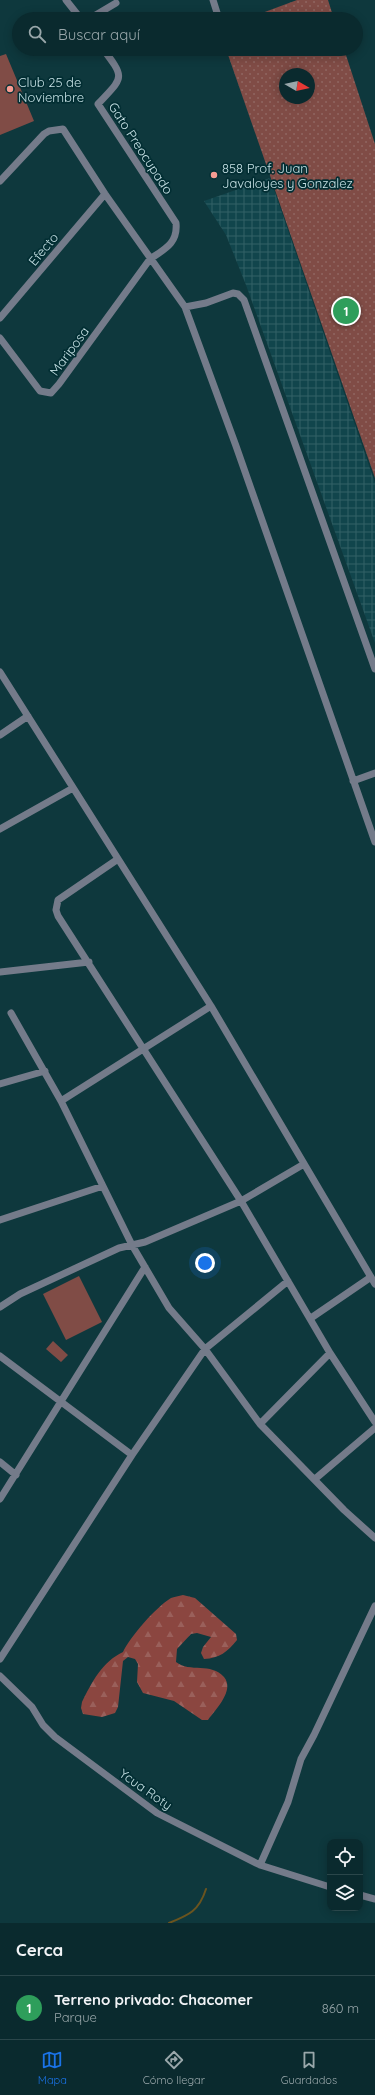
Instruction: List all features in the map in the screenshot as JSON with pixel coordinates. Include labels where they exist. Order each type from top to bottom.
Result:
[{"type":"street","points":[[66,0],[75,12]]},
{"type":"street","points":[[213,0],[216,12]]},
{"type":"street","points":[[101,12],[116,3]]},
{"type":"street","name":"Gato Preocupado","points":[[108,56],[120,74],[116,85],[98,104],[176,223],[175,237],[168,246],[150,259]]},
{"type":"street","points":[[0,181],[44,134],[49,131],[63,129],[105,194],[185,307],[236,446],[375,842]]},
{"type":"street","name":"Efecto","points":[[0,318],[105,194]]},
{"type":"street","name":"Mariposa","points":[[0,338],[40,391],[51,393],[150,259]]},
{"type":"street","points":[[185,307],[206,303],[233,293],[238,294],[244,300],[375,669]]},
{"type":"street","points":[[0,672],[211,1006],[375,1284]]},
{"type":"street","points":[[0,735],[28,716]]},
{"type":"street","points":[[354,781],[375,773]]},
{"type":"street","points":[[0,829],[73,788]]},
{"type":"street","points":[[118,859],[58,900],[56,910],[58,916],[89,962],[241,1201],[311,1318],[330,1353],[375,1422]]},
{"type":"street","points":[[0,972],[89,962]]},
{"type":"street","points":[[61,1101],[211,1006]]},
{"type":"street","points":[[11,1013],[61,1101],[132,1245],[169,1308],[206,1349],[260,1424],[344,1510],[375,1538]]},
{"type":"street","points":[[0,1084],[45,1071]]},
{"type":"street","points":[[0,1307],[20,1294],[119,1248],[145,1242],[241,1201],[304,1164]]},
{"type":"street","points":[[0,1220],[103,1186]]},
{"type":"street","points":[[0,1499],[145,1268]]},
{"type":"street","points":[[311,1318],[371,1277]]},
{"type":"street","points":[[0,1659],[132,1455],[206,1349],[288,1281]]},
{"type":"street","points":[[260,1424],[330,1353]]},
{"type":"street","points":[[0,1356],[132,1455]]},
{"type":"street","points":[[315,1479],[375,1428]]},
{"type":"street","points":[[0,1462],[16,1475]]},
{"type":"street","points":[[260,1865],[288,1802],[304,1751],[314,1735],[375,1606]]},
{"type":"street","name":"Ycua Roty","points":[[0,1676],[32,1707],[43,1725],[55,1737],[157,1813],[260,1865],[327,1887]]},
{"type":"street","points":[[363,1896],[375,1898]]},
{"type":"shaded area","points":[[297,0],[328,0],[332,12],[265,12]]},
{"type":"shaded area","name":"Club 25 de Noviembre","points":[[6,54],[34,121],[0,135],[0,56]]},
{"type":"shaded area","points":[[228,56],[346,56],[375,144],[375,478]]},
{"type":"shaded area","points":[[270,178],[375,483],[375,643],[246,285],[226,235],[204,201]]},
{"type":"shaded area","points":[[79,1276],[102,1322],[66,1340],[43,1294]]},
{"type":"shaded area","points":[[53,1341],[68,1355],[61,1362],[46,1349]]},
{"type":"green space","points":[[183,1595],[195,1598],[236,1634],[237,1640],[219,1656],[204,1659],[201,1653],[203,1647],[211,1637],[197,1633],[191,1634],[177,1649],[176,1662],[188,1667],[219,1672],[227,1682],[226,1693],[223,1699],[208,1720],[202,1720],[174,1701],[143,1693],[137,1682],[138,1664],[135,1659],[128,1657],[123,1661],[118,1707],[115,1713],[102,1717],[83,1714],[81,1708],[82,1702],[98,1673],[103,1667],[123,1652],[137,1631],[158,1608],[171,1598]]},
{"type":"waterway","points":[[169,1923],[188,1915],[200,1902],[206,1889]]},
{"type":"place","name":"Club 25 de Noviembre","points":[[10,89]]},
{"type":"place","name":"858 Prof. Juan Javaloyes y Gonzalez","points":[[214,175]]},
{"type":"place","name":"Terreno privado: Chacomer","points":[[346,311]]}]
